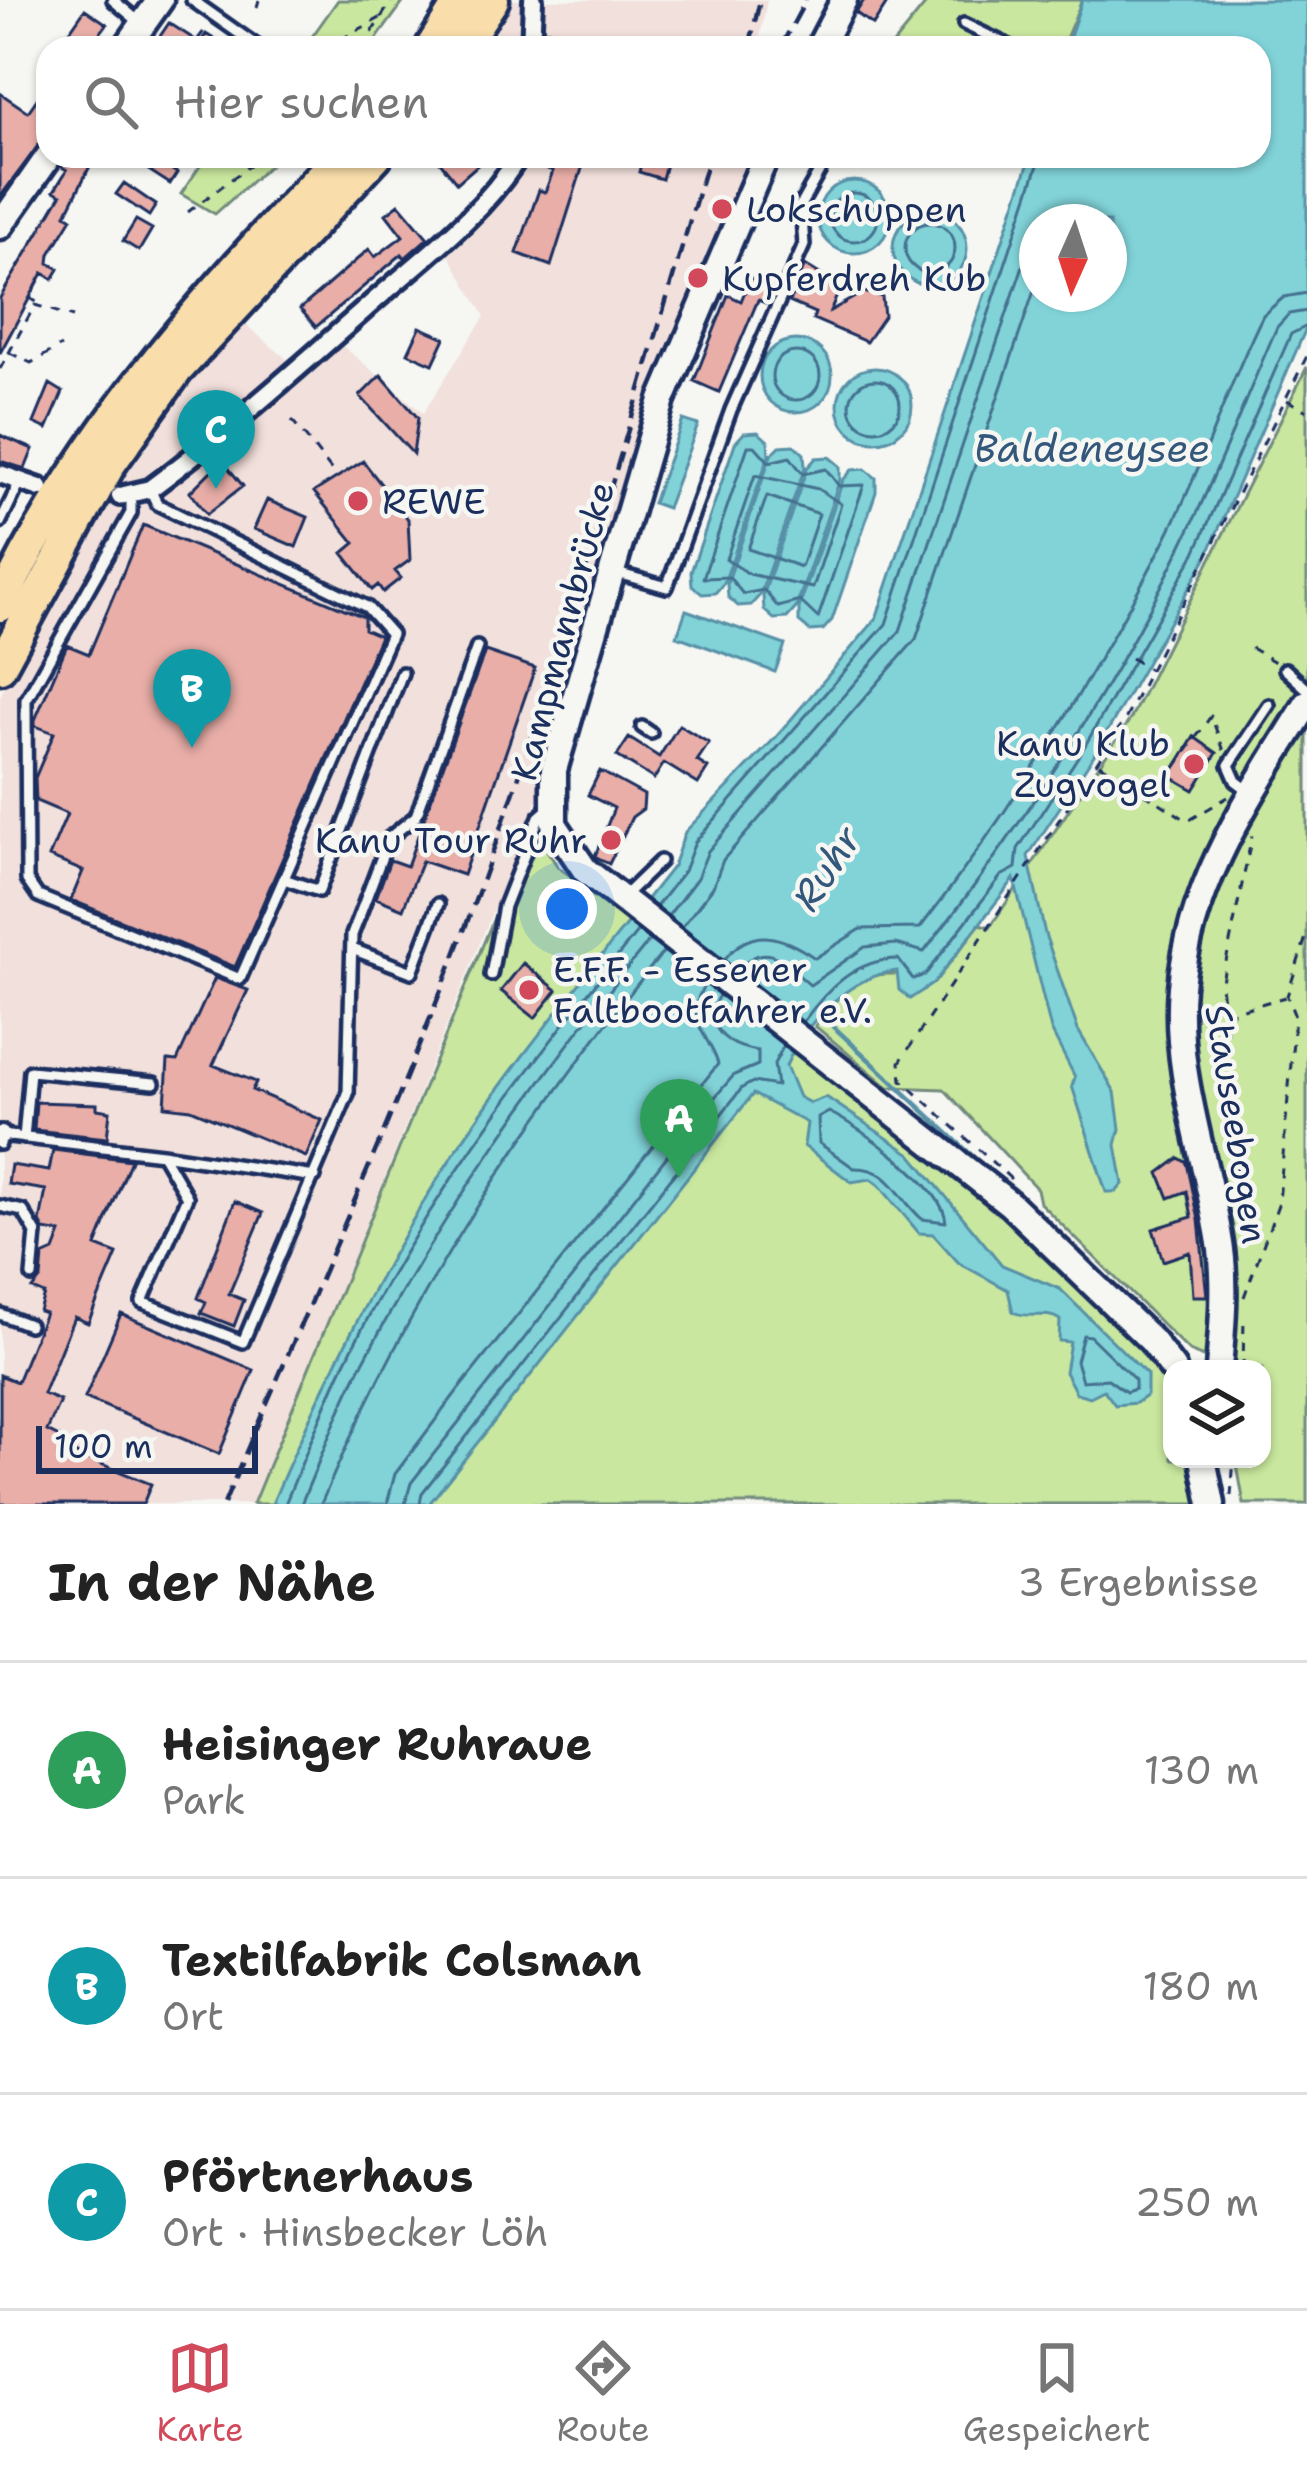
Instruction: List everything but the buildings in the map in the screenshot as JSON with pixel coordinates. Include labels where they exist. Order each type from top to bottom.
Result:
[{"type":"highway","points":[[438,36],[461,0]]},
{"type":"highway","points":[[469,36],[493,0]]},
{"type":"highway","points":[[0,606],[84,457],[156,357],[217,284],[328,168]]},
{"type":"highway","points":[[0,667],[110,464],[177,370],[365,168]]},
{"type":"street","points":[[134,36],[160,0]]},
{"type":"street","points":[[532,36],[533,0]]},
{"type":"street","points":[[825,36],[844,0]]},
{"type":"street","points":[[0,226],[41,168]]},
{"type":"street","points":[[125,495],[150,488],[288,378],[450,236],[500,187],[512,168]]},
{"type":"street","name":"Kampmannbrücke","points":[[761,168],[662,400],[554,770],[552,807],[572,857],[943,1148],[1068,1259],[1164,1360]]},
{"type":"street","points":[[0,474],[40,488]]},
{"type":"street","name":"Stauseebogen","points":[[1219,1360],[1221,1251],[1184,1070],[1180,987],[1201,892],[1307,704]]},
{"type":"street","points":[[1206,1468],[1212,1504]]},
{"type":"lane","points":[[113,0],[142,25]]},
{"type":"lane","points":[[192,0],[243,36]]},
{"type":"lane","points":[[964,24],[989,36]]},
{"type":"lane","points":[[614,572],[667,587],[731,410],[804,245],[801,204],[821,168]]},
{"type":"lane","points":[[0,524],[20,482]]},
{"type":"lane","points":[[125,495],[131,513],[26,700],[27,880],[38,896],[240,979],[391,634],[367,607],[157,504],[150,488]]},
{"type":"lane","points":[[162,1154],[188,1197],[142,1302],[243,1342],[348,1094],[352,949],[389,838],[416,815],[477,647]]},
{"type":"lane","points":[[1286,669],[1307,689]]},
{"type":"lane","points":[[284,879],[320,891],[401,673]]},
{"type":"lane","points":[[1250,808],[1229,765],[1269,705]]},
{"type":"lane","points":[[491,975],[504,906],[539,817],[552,807]]},
{"type":"lane","points":[[629,904],[660,861]]},
{"type":"lane","points":[[352,949],[412,972],[438,904]]},
{"type":"lane","points":[[24,1138],[30,1071],[154,1083]]},
{"type":"lane","points":[[0,1144],[0,1135],[316,1177]]},
{"type":"lane","points":[[0,1206],[23,1210],[36,1233],[32,1276]]},
{"type":"lane","points":[[0,1313],[29,1325]]},
{"type":"path","points":[[370,36],[392,0]]},
{"type":"path","points":[[200,36],[215,16]]},
{"type":"path","points":[[348,36],[382,17]]},
{"type":"path","points":[[188,212],[246,168]]},
{"type":"path","points":[[29,297],[73,317]]},
{"type":"path","points":[[1,366],[39,304]]},
{"type":"path","points":[[12,330],[19,334]]},
{"type":"path","points":[[9,352],[31,363],[61,346]]},
{"type":"path","points":[[1018,1185],[902,1080],[899,1072],[910,1044],[1098,764],[1152,671],[1307,356]]},
{"type":"path","points":[[1285,399],[1307,411]]},
{"type":"path","points":[[292,420],[337,477]]},
{"type":"path","points":[[1251,647],[1286,669]]},
{"type":"path","points":[[1131,658],[1152,671]]},
{"type":"path","points":[[1165,782],[1211,716],[1229,765]]},
{"type":"path","points":[[1098,764],[1188,821],[1231,795],[1250,808],[1225,954],[1223,1014],[1239,1120],[1235,1215]]},
{"type":"path","points":[[1244,1299],[1279,1202],[1295,1017],[1287,996],[1307,934]]},
{"type":"path","points":[[1223,1014],[1287,996]]},
{"type":"path","points":[[1241,1278],[1243,1360]]},
{"type":"path","points":[[1231,1504],[1233,1468]]},
{"type":"shaded area","points":[[503,0],[767,0],[760,36],[483,36]]},
{"type":"shaded area","points":[[372,168],[381,168],[241,321],[293,364],[327,333],[423,413],[485,316],[440,240],[504,168],[753,168],[575,676],[534,809],[253,1504],[0,1504],[0,697],[31,621],[197,359]]},
{"type":"green space","points":[[338,0],[405,0],[379,36],[312,36]]},
{"type":"green space","points":[[929,0],[1082,0],[1067,36],[900,36]]},
{"type":"green space","points":[[199,168],[267,168],[215,214],[181,194]]},
{"type":"green space","points":[[1307,367],[1307,689],[1199,873],[1183,913],[1171,972],[1171,1067],[1215,1264],[1212,1360],[1189,1351],[1040,1203],[1037,1189],[944,1089],[888,1087],[815,1026],[841,995],[866,978],[896,974],[934,983],[980,924],[990,927],[1131,718]]},
{"type":"green space","points":[[1307,723],[1307,1504],[1244,1504],[1238,1468],[1271,1468],[1271,1360],[1233,1360],[1231,1264],[1191,1053],[1190,974],[1198,934],[1218,878]]},
{"type":"green space","points":[[526,840],[546,849],[558,867],[805,1046],[931,1146],[1163,1364],[1163,1468],[1203,1468],[1210,1504],[253,1504]]},
{"type":"water","points":[[1082,0],[1307,0],[1307,326],[1206,558],[1094,755],[1028,856],[1045,934],[1078,1030],[1115,1092],[1123,1184],[1116,1192],[1106,1192],[1072,1086],[1075,1077],[1051,1030],[1014,879],[934,983],[910,999],[899,990],[897,971],[863,981],[817,1018],[786,1066],[799,1097],[810,1103],[826,1097],[911,1154],[1002,1265],[1060,1289],[1147,1375],[1147,1395],[1136,1403],[1115,1405],[1104,1390],[1090,1397],[1076,1393],[1065,1372],[1070,1342],[1059,1341],[1060,1320],[1013,1312],[1008,1290],[959,1263],[933,1234],[919,1233],[871,1179],[851,1182],[804,1146],[807,1123],[753,1094],[429,1504],[272,1504],[378,1282],[440,1175],[510,1073],[673,866],[685,832],[777,736],[876,619],[1027,168],[1271,168],[1271,36],[1070,36]]},
{"type":"water","points":[[854,181],[880,191],[890,217],[880,243],[854,253],[828,243],[818,217],[828,191]]},
{"type":"water","points":[[930,211],[956,222],[967,248],[956,274],[930,285],[904,274],[893,248],[904,222]]},
{"type":"water","points":[[796,340],[821,351],[832,376],[821,401],[796,412],[771,401],[760,376],[771,351]]},
{"type":"water","points":[[875,368],[901,379],[912,405],[901,431],[875,442],[849,431],[838,405],[849,379]]},
{"type":"water","points":[[683,420],[698,425],[667,508],[653,503]]},
{"type":"water","points":[[758,432],[768,441],[769,455],[724,583],[715,593],[702,594],[692,585],[691,572],[735,443],[744,433]]},
{"type":"water","points":[[794,445],[804,454],[805,467],[760,595],[751,605],[738,606],[728,597],[727,584],[771,455],[780,446]]},
{"type":"water","points":[[829,457],[840,466],[840,479],[796,608],[787,618],[774,619],[764,610],[763,596],[807,468],[816,458]]},
{"type":"water","points":[[865,469],[876,478],[876,492],[832,620],[823,630],[810,631],[799,622],[799,608],[843,480],[852,470]]},
{"type":"water","points":[[686,610],[785,645],[775,672],[677,636]]},
{"type":"waterway","points":[[822,1016],[996,1178]]},
{"type":"railway","points":[[752,36],[760,0]]},
{"type":"railway","points":[[786,36],[806,0]]},
{"type":"railway","points":[[224,1504],[383,1133],[472,909],[567,629],[705,168]]},
{"type":"place","name":"Lokschuppen","points":[[722,209]]},
{"type":"place","name":"Kupferdreh Kub","points":[[698,278]]},
{"type":"place","name":"Pförtnerhaus","points":[[216,489]]},
{"type":"place","name":"REWE","points":[[358,501]]},
{"type":"place","name":"Textilfabrik Colsman","points":[[192,748]]},
{"type":"place","name":"Kanu Klub Zugvogel","points":[[1194,764]]},
{"type":"place","name":"Kanu Tour Ruhr","points":[[611,840]]},
{"type":"place","name":"E.F.F. - Essener Faltbootfahrer e.V.","points":[[529,990]]},
{"type":"place","name":"Heisinger Ruhraue","points":[[679,1178]]},
{"type":"water label","name":"Baldeneysee","points":[[1092,448]]},
{"type":"water label","name":"Ruhr","points":[[826,868]]}]
